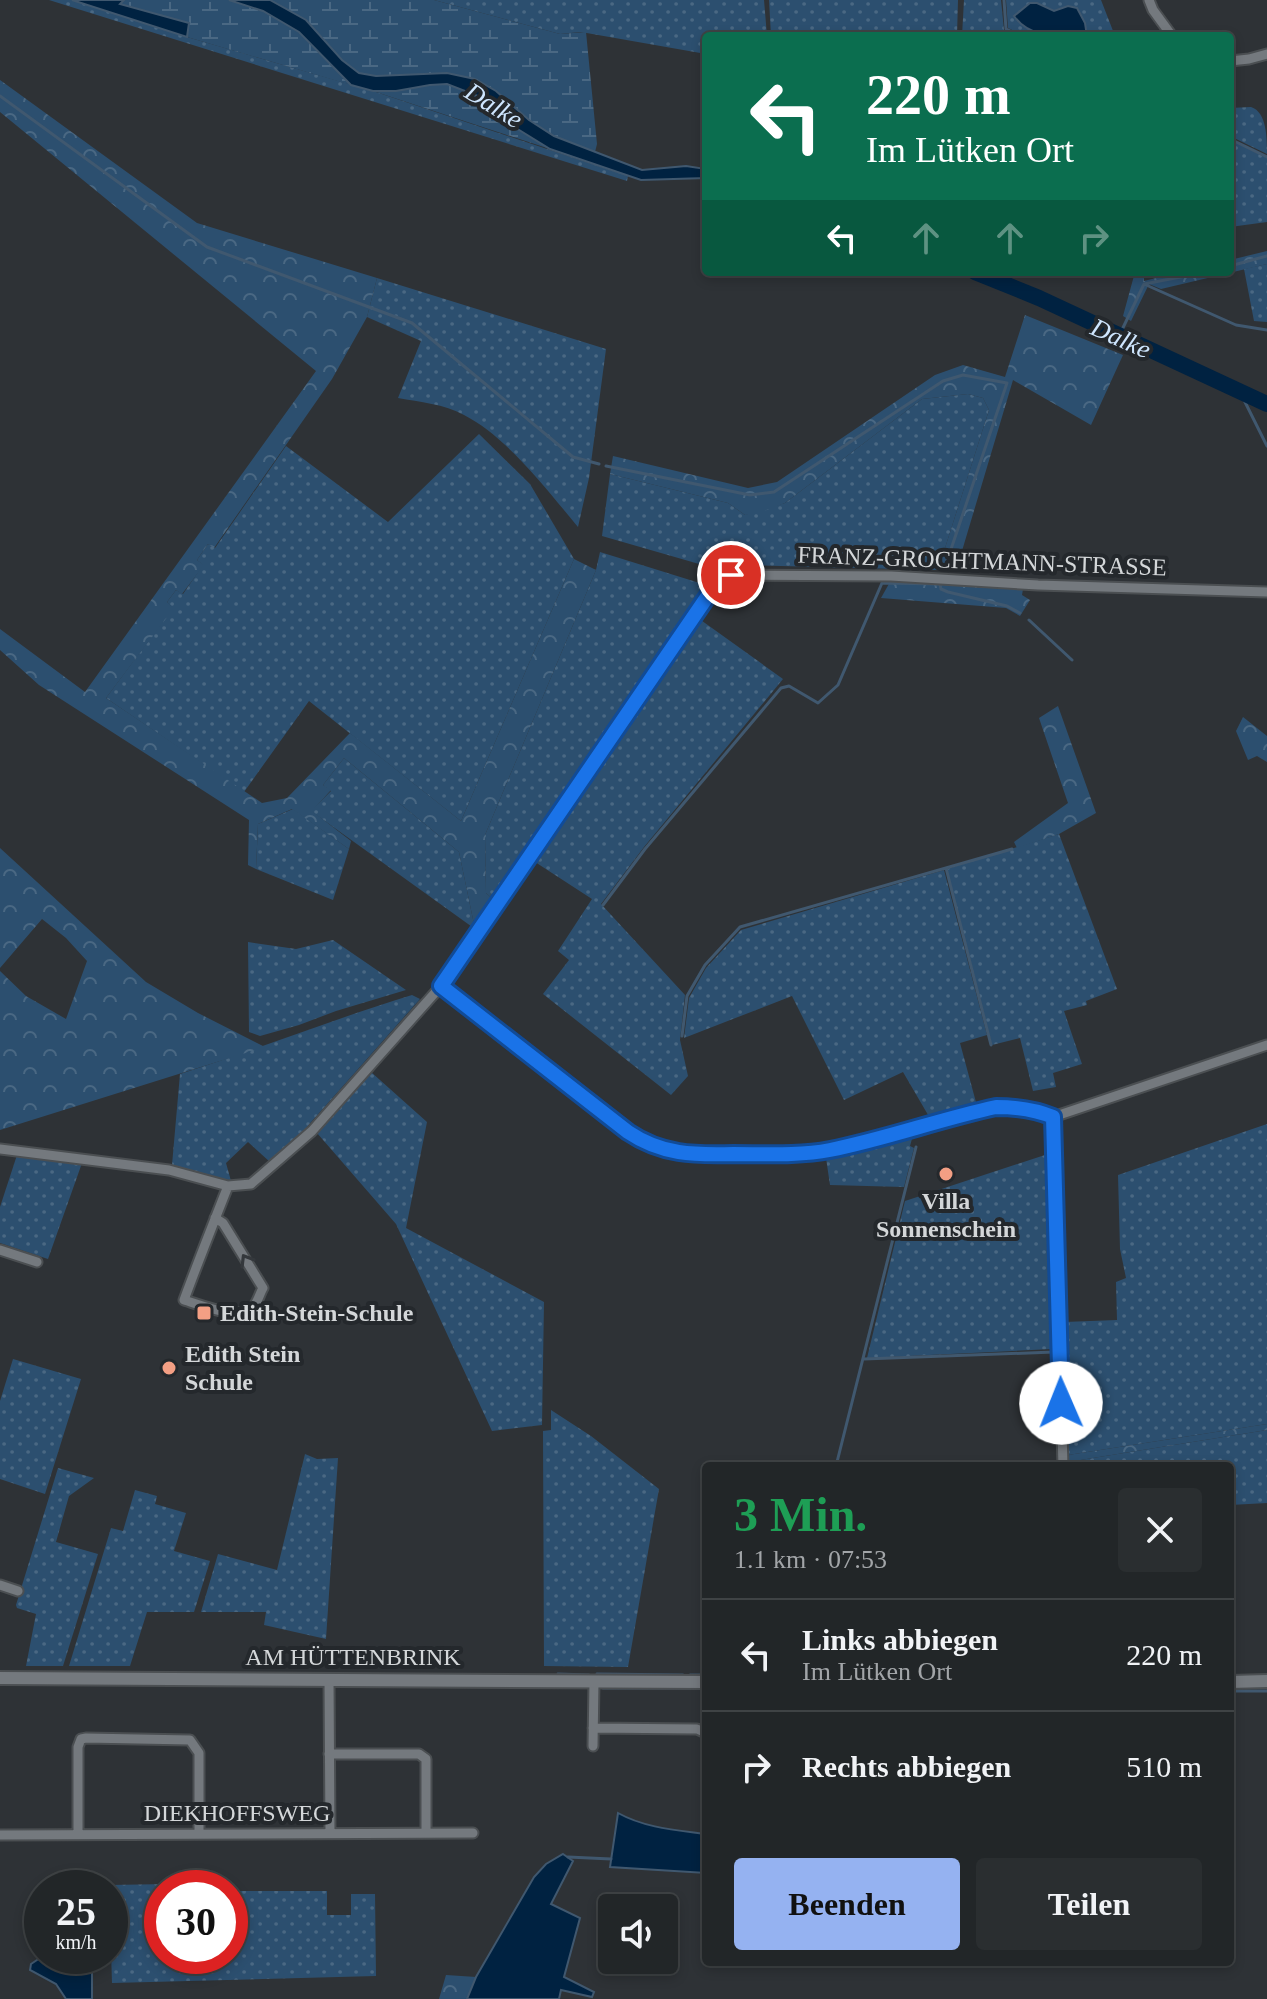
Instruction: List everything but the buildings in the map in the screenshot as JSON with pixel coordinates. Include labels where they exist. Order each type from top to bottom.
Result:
[{"type":"street","points":[[1149,0],[1169,32]]},
{"type":"street","points":[[1234,61],[1267,54]]},
{"type":"street","name":"FRANZ-GROCHTMANN-STRASSE","points":[[228,1186],[251,1184],[312,1131],[441,986],[718,581],[742,573],[1267,592]]},
{"type":"street","points":[[441,986],[628,1132],[668,1152],[756,1154],[829,1150],[996,1107],[1037,1110],[1053,1117],[1267,1045]]},
{"type":"street","points":[[1053,1117],[1063,1462]]},
{"type":"street","points":[[0,1149],[169,1170],[228,1186],[215,1218],[184,1300],[241,1313],[254,1306],[263,1288],[223,1223],[215,1218]]},
{"type":"street","points":[[0,1250],[37,1262]]},
{"type":"street","points":[[0,1585],[18,1591]]},
{"type":"street","name":"AM HÜTTENBRINK","points":[[0,1678],[702,1682]]},
{"type":"street","points":[[329,1680],[330,1833]]},
{"type":"street","points":[[593,1746],[594,1681]]},
{"type":"street","points":[[1234,1682],[1267,1681]]},
{"type":"street","points":[[593,1728],[702,1731]]},
{"type":"street","points":[[78,1834],[78,1747],[81,1739],[185,1738],[194,1744],[199,1753],[199,1834]]},
{"type":"street","points":[[329,1754],[419,1754],[426,1759],[426,1832]]},
{"type":"street","name":"DIEKHOFFSWEG","points":[[0,1835],[473,1833]]},
{"type":"green space","points":[[49,0],[72,0],[373,91],[628,176],[627,181]]},
{"type":"green space","points":[[124,0],[229,0],[263,11],[299,32],[351,85],[187,37],[188,23],[120,4]]},
{"type":"green space","points":[[270,0],[434,0],[560,34],[586,32],[597,144],[595,152],[554,136],[529,120],[496,91],[475,79],[447,73],[376,76],[359,73],[342,60],[306,20]]},
{"type":"green space","points":[[434,0],[764,0],[767,32],[702,32],[702,53],[581,32],[560,34]]},
{"type":"green space","points":[[769,0],[958,0],[957,32],[771,32]]},
{"type":"green space","points":[[964,0],[1001,0],[1004,30],[1008,32],[962,32]]},
{"type":"green space","points":[[1006,0],[1101,0],[1113,32],[1086,32],[1080,12],[1073,6],[1054,11],[1030,3],[1015,18],[1037,32],[1016,32],[1008,28]]},
{"type":"green space","points":[[0,80],[197,223],[377,278],[367,317],[332,379],[214,548],[208,544],[197,560],[204,565],[182,594],[176,590],[167,602],[174,608],[106,698],[262,803],[287,798],[350,733],[461,821],[574,559],[596,570],[485,835],[486,893],[495,901],[475,929],[459,852],[344,758],[323,785],[331,790],[312,811],[351,841],[349,849],[292,809],[258,824],[256,869],[248,865],[249,820],[39,685],[0,650],[0,629],[85,692],[316,371],[0,112]]},
{"type":"green space","points":[[447,84],[488,100],[503,111],[516,128],[550,149],[373,91]]},
{"type":"green space","points":[[1251,107],[1260,114],[1266,134],[1267,154],[1234,138],[1234,108]]},
{"type":"green space","points":[[1234,142],[1267,158],[1267,222],[1234,226]]},
{"type":"green space","points":[[1267,251],[1267,264],[1234,272],[1234,259]]},
{"type":"green space","points":[[1267,264],[1267,322],[1254,321],[1244,269]]},
{"type":"green space","points":[[1134,276],[1144,276],[1144,281],[1164,276],[1216,276],[1161,289],[1149,284],[1131,321],[1123,316]]},
{"type":"green space","points":[[377,278],[606,349],[589,478],[578,527],[526,465],[480,424],[448,408],[398,398],[421,341],[367,317]]},
{"type":"green space","points":[[1025,315],[1123,355],[1091,425],[1013,380],[956,571],[938,570],[989,410],[983,398],[968,394],[922,399],[785,503],[756,514],[745,515],[728,503],[610,474],[613,456],[748,488],[777,482],[935,375],[963,365],[1005,377]]},
{"type":"green space","points":[[968,394],[983,398],[989,410],[938,570],[746,565],[713,568],[602,536],[610,474],[728,503],[745,515],[785,503],[922,399]]},
{"type":"green space","points":[[479,434],[530,484],[574,559],[461,821],[309,701],[244,792],[106,698],[173,608],[167,602],[176,590],[183,594],[203,565],[197,560],[208,544],[215,548],[286,446],[388,522]]},
{"type":"green space","points":[[600,552],[706,585],[495,901],[486,893],[485,835],[596,570]]},
{"type":"green space","points":[[890,582],[1023,589],[1022,595],[1030,600],[1020,616],[1006,608],[881,598]]},
{"type":"green space","points":[[698,618],[783,679],[644,847],[601,904],[685,995],[680,1040],[688,1076],[671,1095],[543,994],[569,960],[558,951],[592,899],[532,860]]},
{"type":"green space","points":[[1058,706],[1096,813],[1059,834],[1017,848],[1014,842],[1068,803],[1039,718]]},
{"type":"green space","points":[[1243,717],[1267,736],[1267,762],[1257,756],[1248,760],[1236,731]]},
{"type":"green space","points":[[344,758],[459,852],[475,929],[311,811],[331,791],[323,785]]},
{"type":"green space","points":[[293,809],[349,849],[333,900],[256,869],[258,824]]},
{"type":"green space","points":[[1059,834],[1117,989],[1086,1001],[1087,1005],[1064,1011],[1082,1064],[1053,1073],[1056,1087],[1033,1091],[1020,1038],[992,1045],[947,869]]},
{"type":"green space","points":[[0,848],[146,982],[265,1047],[0,1130],[0,971],[26,996],[66,1019],[87,961],[66,938],[42,919],[0,968]]},
{"type":"green space","points":[[944,870],[987,1035],[960,1043],[977,1106],[931,1120],[903,1072],[844,1100],[792,996],[684,1038],[689,998],[706,968],[741,930]]},
{"type":"green space","points":[[333,940],[406,990],[260,1036],[249,1032],[248,942],[296,949]]},
{"type":"green space","points":[[412,995],[420,999],[305,1129],[270,1162],[248,1142],[226,1163],[231,1181],[172,1165],[180,1074]]},
{"type":"green space","points":[[371,1072],[427,1122],[406,1228],[544,1302],[542,1425],[492,1431],[396,1224],[317,1133]]},
{"type":"green space","points":[[1267,1124],[1267,1424],[1068,1455],[1064,1322],[1117,1320],[1116,1282],[1126,1278],[1120,1249],[1118,1175]]},
{"type":"green space","points":[[913,1135],[910,1146],[914,1148],[904,1187],[830,1185],[826,1158]]},
{"type":"green space","points":[[1048,1154],[1052,1349],[867,1358],[905,1201]]},
{"type":"green space","points":[[17,1155],[82,1163],[48,1259],[0,1243],[0,1207]]},
{"type":"green space","points":[[13,1359],[81,1379],[45,1494],[0,1479],[0,1401]]},
{"type":"green space","points":[[551,1410],[591,1436],[659,1489],[628,1667],[544,1666],[543,1431],[551,1430]]},
{"type":"green space","points":[[1267,1424],[1267,1430],[1068,1462],[1068,1455]]},
{"type":"green space","points":[[1267,1430],[1267,1503],[1234,1505],[1234,1462],[1068,1462]]},
{"type":"green space","points":[[305,1454],[317,1459],[338,1458],[326,1639],[264,1625],[266,1612],[201,1612],[218,1554],[277,1570]]},
{"type":"green space","points":[[58,1468],[94,1478],[69,1496],[56,1542],[98,1554],[63,1666],[26,1666],[36,1614],[16,1605]]},
{"type":"green space","points":[[135,1490],[157,1496],[155,1504],[186,1513],[174,1551],[210,1561],[194,1612],[147,1612],[130,1666],[69,1666],[111,1528],[123,1531]]},
{"type":"green space","points":[[144,1884],[144,1974],[248,1974],[248,1891],[327,1891],[327,1915],[351,1915],[351,1894],[375,1894],[376,1976],[112,1983],[112,1974],[128,1974],[128,1885]]},
{"type":"green space","points":[[446,1975],[476,1977],[467,1999],[439,1999]]},
{"type":"shaded area","points":[[72,0],[124,0],[120,4],[189,23],[187,37]]},
{"type":"shaded area","points":[[229,0],[270,0],[306,20],[342,60],[359,73],[376,76],[447,73],[475,79],[496,91],[529,120],[554,136],[642,170],[686,166],[702,168],[702,178],[641,180],[550,149],[516,128],[503,111],[488,100],[447,84],[396,91],[373,91],[351,85],[299,32],[263,11]]},
{"type":"shaded area","points":[[1030,3],[1054,11],[1068,6],[1077,8],[1086,32],[1036,32],[1014,16]]},
{"type":"shaded area","points":[[618,1813],[650,1825],[702,1834],[702,1873],[610,1867]]},
{"type":"shaded area","points":[[563,1854],[573,1861],[551,1904],[580,1918],[564,1977],[594,1992],[592,1997],[561,1990],[559,1999],[467,1999],[476,1977],[534,1877],[546,1864]]},
{"type":"shaded area","points":[[37,1974],[92,1974],[92,1999],[66,1999],[56,1984]]},
{"type":"waterway","points":[[1004,0],[1006,29],[1012,32]]},
{"type":"waterway","points":[[0,96],[207,247],[412,323],[573,457],[599,464]]},
{"type":"waterway","points":[[1234,141],[1267,157]]},
{"type":"waterway","points":[[1234,265],[1267,256]]},
{"type":"waterway","name":"Dalke","points":[[985,276],[1267,404]]},
{"type":"waterway","points":[[1144,284],[1186,276]]},
{"type":"waterway","points":[[1119,336],[1144,284],[1236,325],[1267,330]]},
{"type":"waterway","points":[[606,466],[750,495],[774,492],[943,381],[963,375],[1007,383],[945,567]]},
{"type":"waterway","points":[[1240,392],[1267,446]]},
{"type":"waterway","points":[[603,905],[645,849],[781,688],[789,686],[818,703],[838,685],[882,583],[940,584],[941,589],[948,592],[1007,606],[1020,613]]},
{"type":"waterway","points":[[1029,620],[1072,660]]},
{"type":"waterway","points":[[682,1036],[687,996],[705,965],[740,927],[1012,849]]},
{"type":"waterway","points":[[946,868],[991,1045]]},
{"type":"waterway","points":[[435,986],[447,970]]},
{"type":"waterway","points":[[318,1117],[420,1002]]},
{"type":"waterway","points":[[828,1156],[912,1133]]},
{"type":"waterway","points":[[837,1462],[916,1147]]},
{"type":"waterway","points":[[864,1359],[1054,1352],[1049,1156]]},
{"type":"waterway","points":[[1065,1386],[1068,1462]]},
{"type":"waterway","points":[[558,1674],[589,1675]]},
{"type":"waterway","points":[[597,1674],[683,1675]]},
{"type":"waterway","points":[[690,1675],[702,1675]]},
{"type":"waterway","points":[[603,1688],[702,1688]]},
{"type":"waterway","points":[[1234,1691],[1267,1691]]},
{"type":"waterway","points":[[568,1857],[611,1859]]},
{"type":"place","name":"Villa Sonnenschein","points":[[946,1174]]},
{"type":"place","name":"Edith-Stein-Schule","points":[[204,1313]]},
{"type":"place","name":"Edith Stein Schule","points":[[169,1368]]},
{"type":"route","points":[[731,575],[718,581],[441,986],[628,1132],[668,1152],[780,1154],[829,1150],[996,1107],[1037,1110],[1053,1117],[1061,1403]]}]
